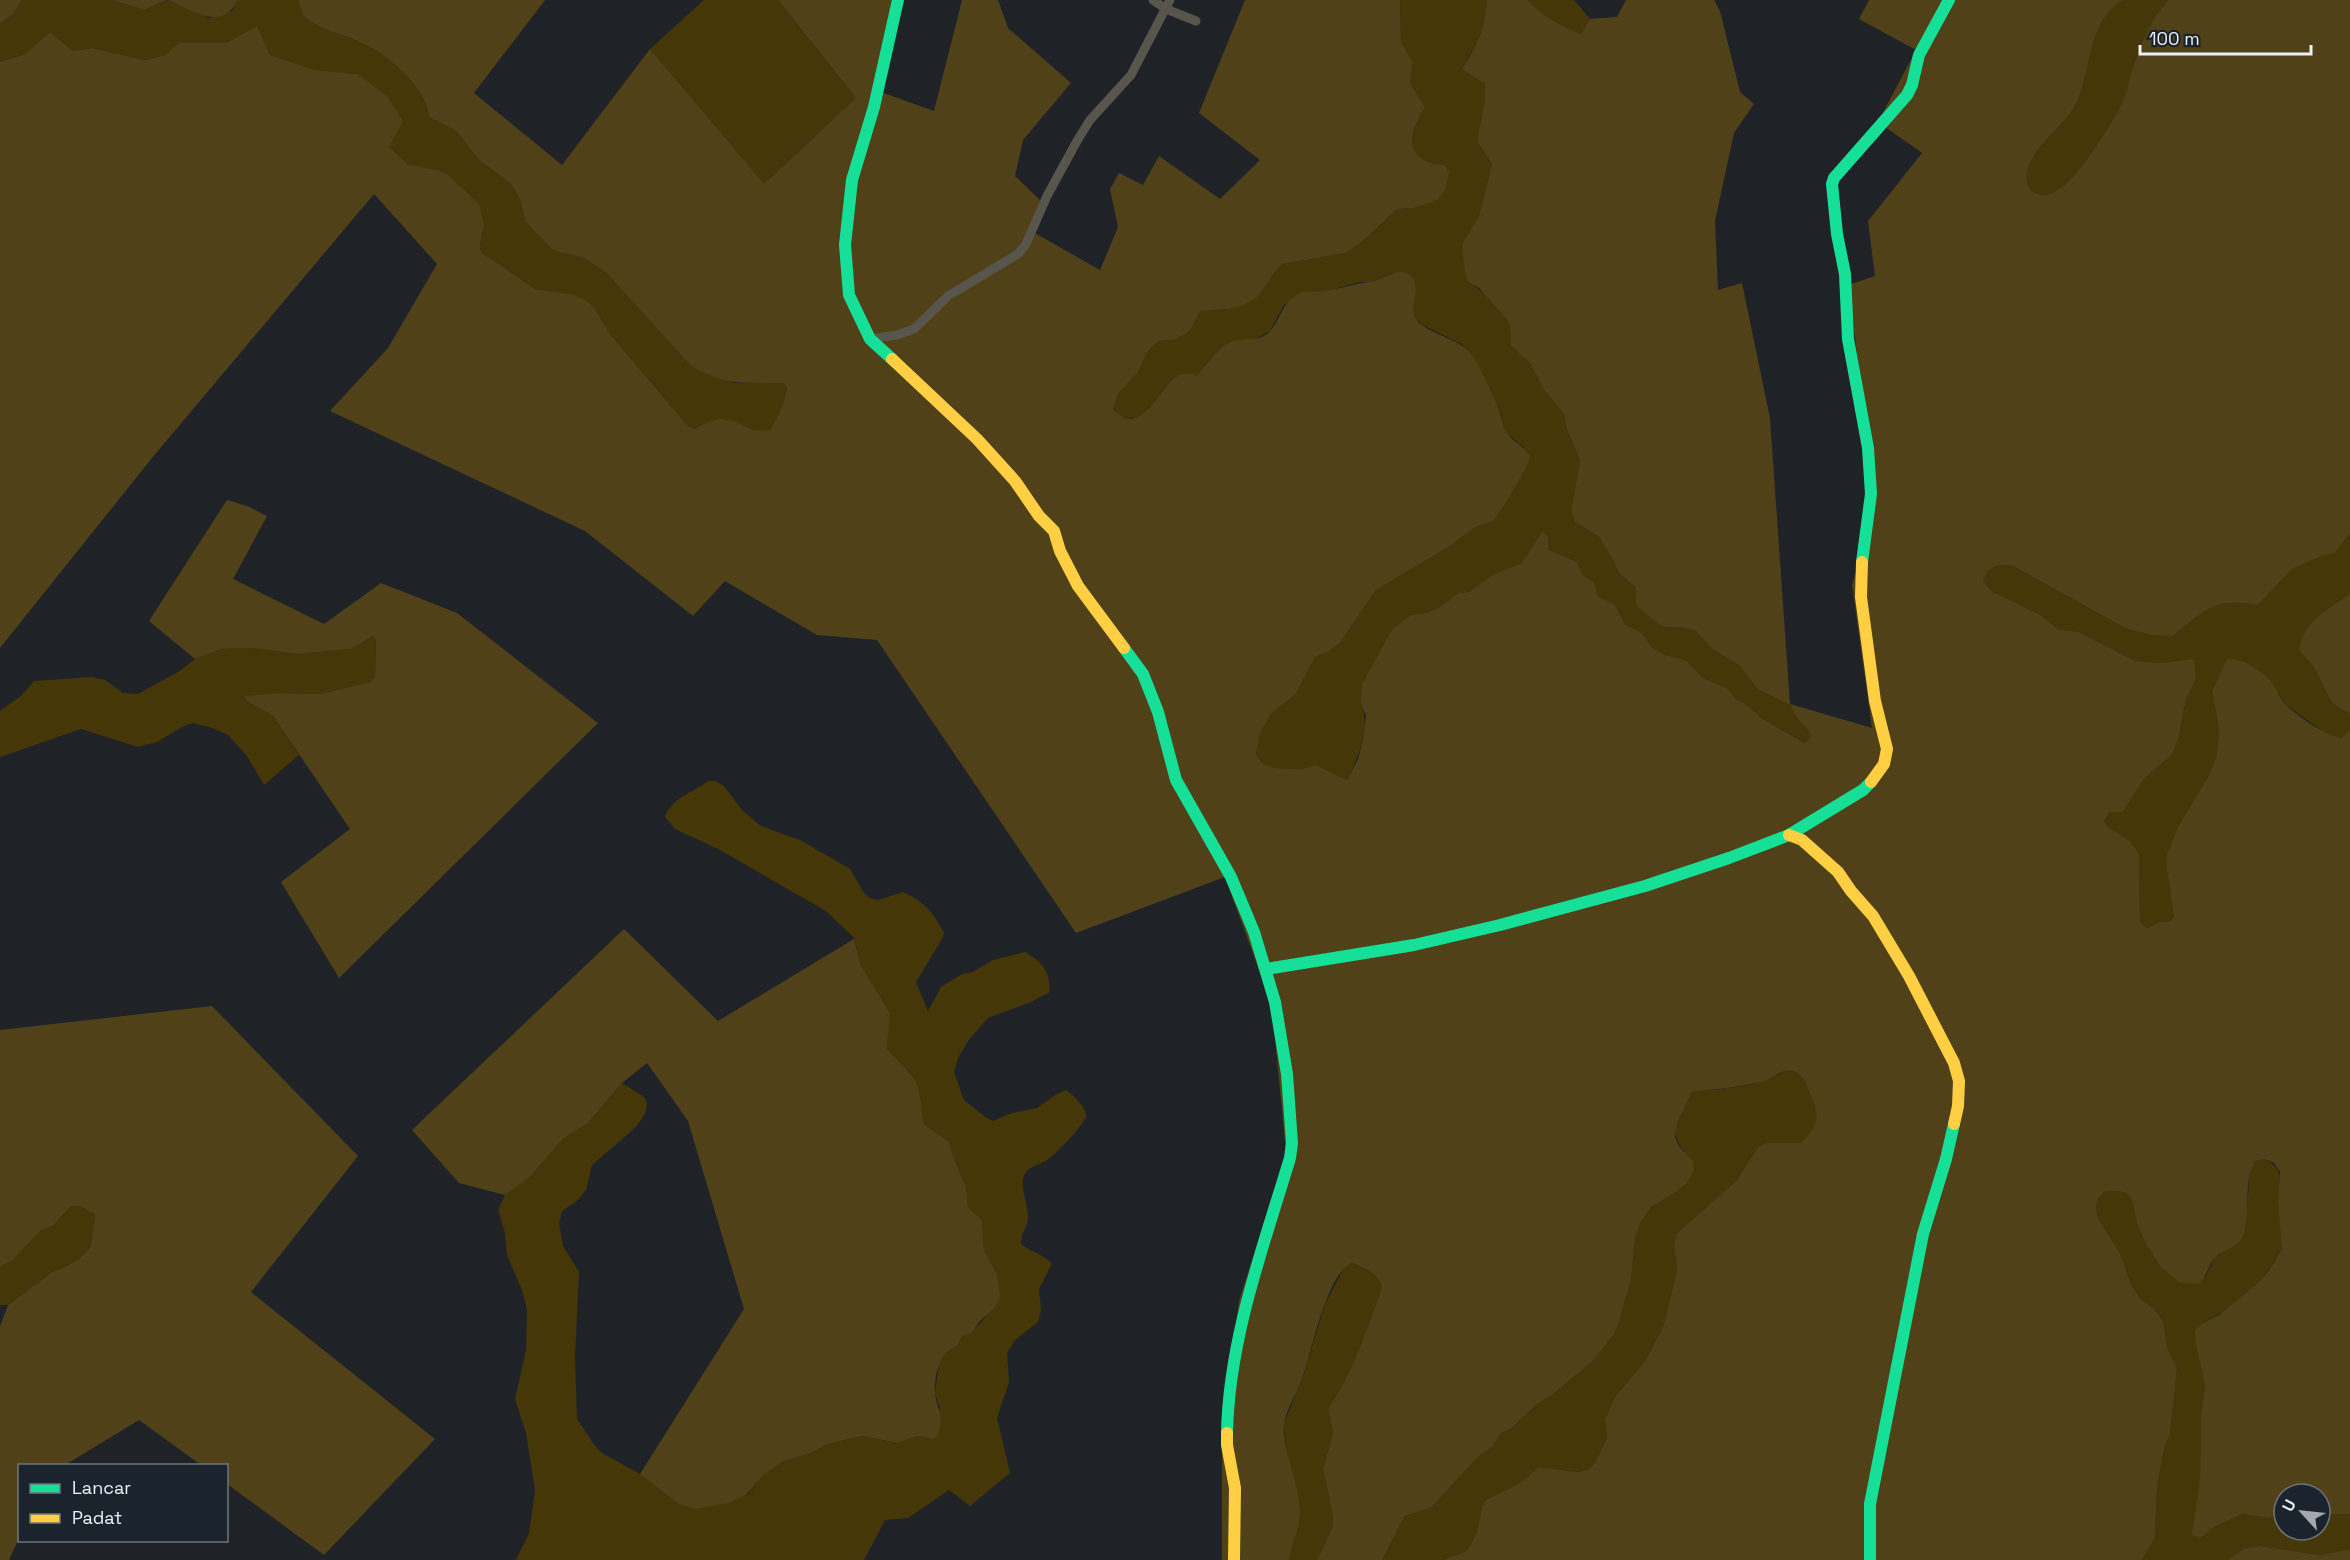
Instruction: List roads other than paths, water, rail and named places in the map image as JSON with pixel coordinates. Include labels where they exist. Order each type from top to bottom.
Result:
[{"type":"street","points":[[898,0],[874,106],[852,180],[845,245],[849,295],[870,339],[977,438],[1016,482],[1039,516],[1054,531],[1060,551],[1078,586],[1143,674],[1158,712],[1176,780],[1231,877],[1254,932],[1275,1002],[1287,1074],[1292,1143],[1290,1158],[1244,1309],[1228,1398],[1227,1445],[1235,1488],[1236,1512],[1234,1560]]},
{"type":"street","points":[[1153,0],[1168,4],[1196,21]]},
{"type":"street","points":[[1266,969],[1414,945],[1500,925],[1645,885],[1729,858],[1789,835],[1863,790],[1877,777],[1884,764],[1887,749],[1875,702],[1861,597],[1861,570],[1870,517],[1868,448],[1848,339],[1845,274],[1837,234],[1832,184],[1834,178],[1907,95],[1912,85],[1918,55],[1949,0]]},
{"type":"street","points":[[870,339],[897,335],[914,329],[948,296],[1018,254],[1026,244],[1047,196],[1077,141],[1090,120],[1131,75],[1168,4]]},
{"type":"street","points":[[1789,835],[1802,840],[1838,872],[1873,916],[1909,976],[1954,1063],[1959,1081],[1958,1106],[1946,1160],[1923,1234],[1870,1504],[1870,1560]]}]
